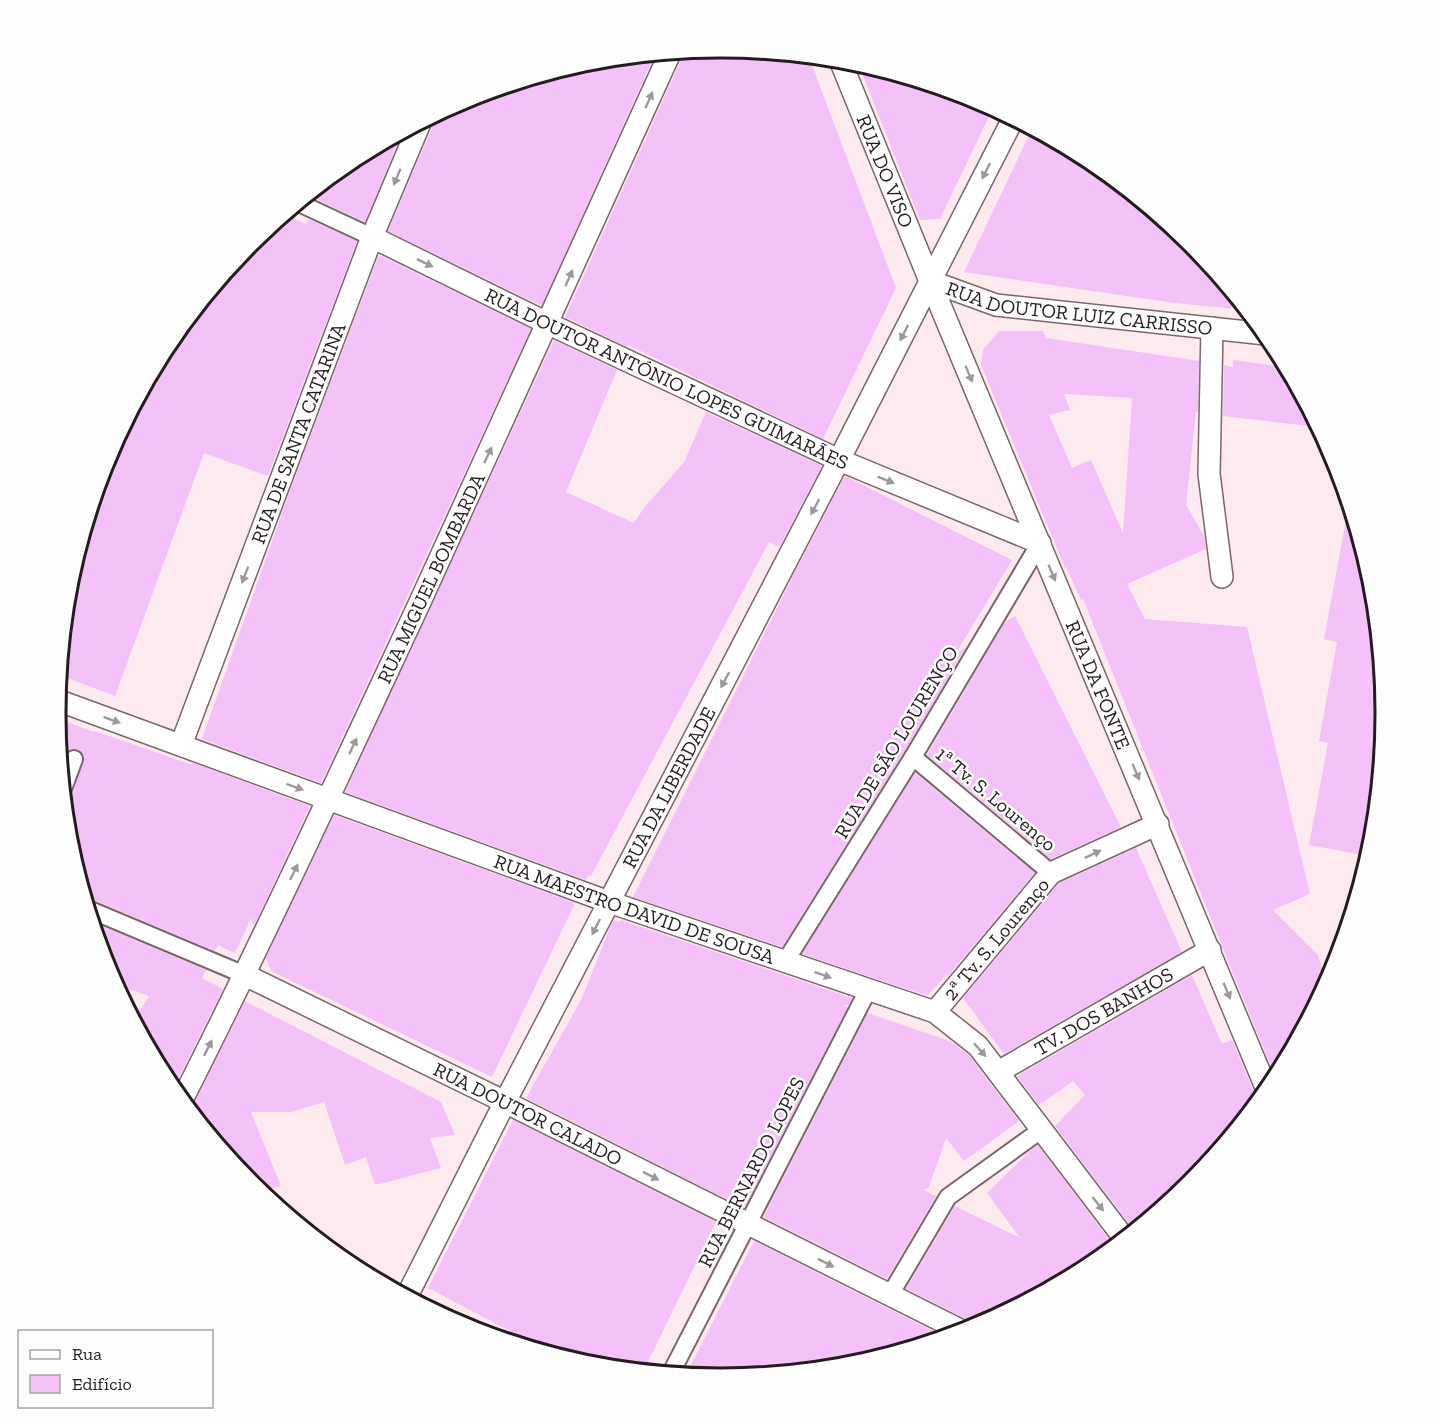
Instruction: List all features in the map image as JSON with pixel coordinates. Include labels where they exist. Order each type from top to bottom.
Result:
[{"type":"street","name":"RUA MIGUEL BOMBARDA","points":[[186,1091],[245,975],[328,800],[549,324],[666,61]]},
{"type":"street","name":"RUA DO VISO","points":[[844,70],[930,281]]},
{"type":"street","name":"RUA DA LIBERDADE","points":[[410,1289],[1010,126]]},
{"type":"street","name":"RUA DE SANTA CATARINA","points":[[181,745],[372,237],[415,134]]},
{"type":"street","name":"RUA DOUTOR ANTÓNIO LOPES GUIMARÃES","points":[[307,207],[549,324],[839,460],[1040,543]]},
{"type":"street","name":"RUA DOUTOR LUIZ CARRISSO","points":[[930,281],[991,304],[1253,333]]},
{"type":"street","name":"RUA DA FONTE","points":[[930,281],[1263,1079]]},
{"type":"street","points":[[1212,328],[1209,474],[1222,577]]},
{"type":"street","name":"RUA DE SÃO LOURENÇO","points":[[785,962],[913,757],[1040,543]]},
{"type":"street","name":"RUA MAESTRO DAVID DE SOUSA","points":[[66,702],[609,902],[935,1012],[978,1046],[1119,1232]]},
{"type":"street","name":"1ª Tv. S. Lourenço","points":[[913,757],[1051,873]]},
{"type":"street","points":[[69,773],[74,759]]},
{"type":"street","name":"2ª Tv. S. Lourenço","points":[[935,1012],[1051,873],[1158,824]]},
{"type":"street","name":"RUA DOUTOR CALADO","points":[[98,913],[245,975],[951,1325]]},
{"type":"street","name":"TV. DOS BANHOS","points":[[998,1072],[1210,951]]},
{"type":"street","name":"RUA BERNARDO LOPES","points":[[675,1366],[868,990]]},
{"type":"street","points":[[890,1295],[948,1197],[1041,1130]]},
{"type":"building","points":[[720,58],[812,65],[896,288],[823,439],[565,317],[681,60]]},
{"type":"building","points":[[651,62],[542,306],[388,231],[432,125],[470,108],[510,93],[593,71]]},
{"type":"building","points":[[863,74],[931,93],[989,116],[940,219],[920,220]]},
{"type":"building","points":[[1029,136],[1084,169],[1152,221],[1213,281],[1235,309],[1174,303],[964,272]]},
{"type":"building","points":[[398,144],[365,222],[316,199],[357,169]]},
{"type":"building","points":[[292,218],[306,224],[308,219],[357,241],[268,476],[204,453],[115,696],[67,678],[67,670],[79,585],[88,544],[116,463],[133,424],[176,349],[201,315],[228,281]]},
{"type":"building","points":[[379,255],[531,329],[321,783],[202,739],[292,485]]},
{"type":"building","points":[[999,331],[1043,331],[1046,338],[1199,361],[1198,412],[1196,412],[1186,505],[1204,536],[1206,549],[1127,584],[1145,619],[1247,627],[1310,894],[1273,910],[1318,955],[1322,970],[1308,1002],[1271,1067],[1083,599],[1081,600],[1065,568],[981,365],[983,350]],"holes":[[[1064,394],[1132,398],[1123,533],[1091,460],[1072,468],[1049,415],[1070,410]]]},
{"type":"building","points":[[554,340],[617,370],[566,492],[634,523],[684,462],[706,412],[822,466],[779,547],[769,542],[591,876],[588,875],[586,880],[345,792]]},
{"type":"building","points":[[1233,360],[1275,366],[1309,426],[1223,416],[1224,365],[1233,367]]},
{"type":"building","points":[[845,476],[1012,560],[955,655],[966,647],[904,752],[782,947],[633,897]]},
{"type":"building","points":[[1346,521],[1362,585],[1374,670],[1374,756],[1359,854],[1309,845],[1328,743],[1319,741],[1337,642],[1324,639]]},
{"type":"building","points":[[1015,616],[1121,827],[1051,859],[927,755],[1005,622]]},
{"type":"building","points":[[66,722],[192,765],[193,763],[310,806],[254,926],[251,918],[234,953],[218,945],[215,951],[94,900],[79,841],[72,794],[84,758],[78,749],[67,751]]},
{"type":"building","points":[[915,773],[1035,873],[947,977],[946,975],[928,995],[802,954]]},
{"type":"building","points":[[334,815],[575,903],[492,1077],[271,971],[266,958]]},
{"type":"building","points":[[1136,848],[1182,952],[1004,1054],[963,998],[1059,883]]},
{"type":"building","points":[[614,920],[620,922],[621,920],[852,998],[849,1005],[844,1005],[848,1007],[745,1206],[526,1098],[581,1000]]},
{"type":"building","points":[[102,926],[206,970],[202,978],[223,989],[178,1079],[139,1012],[149,996],[127,988]]},
{"type":"building","points":[[1192,975],[1222,1044],[1232,1040],[1254,1092],[1213,1145],[1183,1176],[1129,1224],[1055,1126],[1085,1095],[1073,1081],[1039,1105],[1017,1076]]},
{"type":"building","points":[[245,1001],[441,1102],[455,1135],[430,1138],[441,1168],[375,1185],[366,1157],[345,1165],[324,1102],[291,1112],[251,1112],[281,1186],[271,1188],[228,1145],[195,1102]]},
{"type":"building","points":[[868,1013],[952,1042],[969,1055],[1019,1121],[964,1161],[946,1138],[929,1187],[924,1190],[936,1196],[887,1279],[764,1216]]},
{"type":"building","points":[[513,1120],[716,1222],[647,1363],[593,1355],[519,1336],[428,1288]]},
{"type":"building","points":[[1038,1145],[1109,1239],[1048,1280],[967,1320],[906,1289],[955,1206],[1020,1238],[987,1193]]},
{"type":"building","points":[[754,1241],[934,1332],[848,1355],[806,1362],[720,1368],[690,1367]]}]
